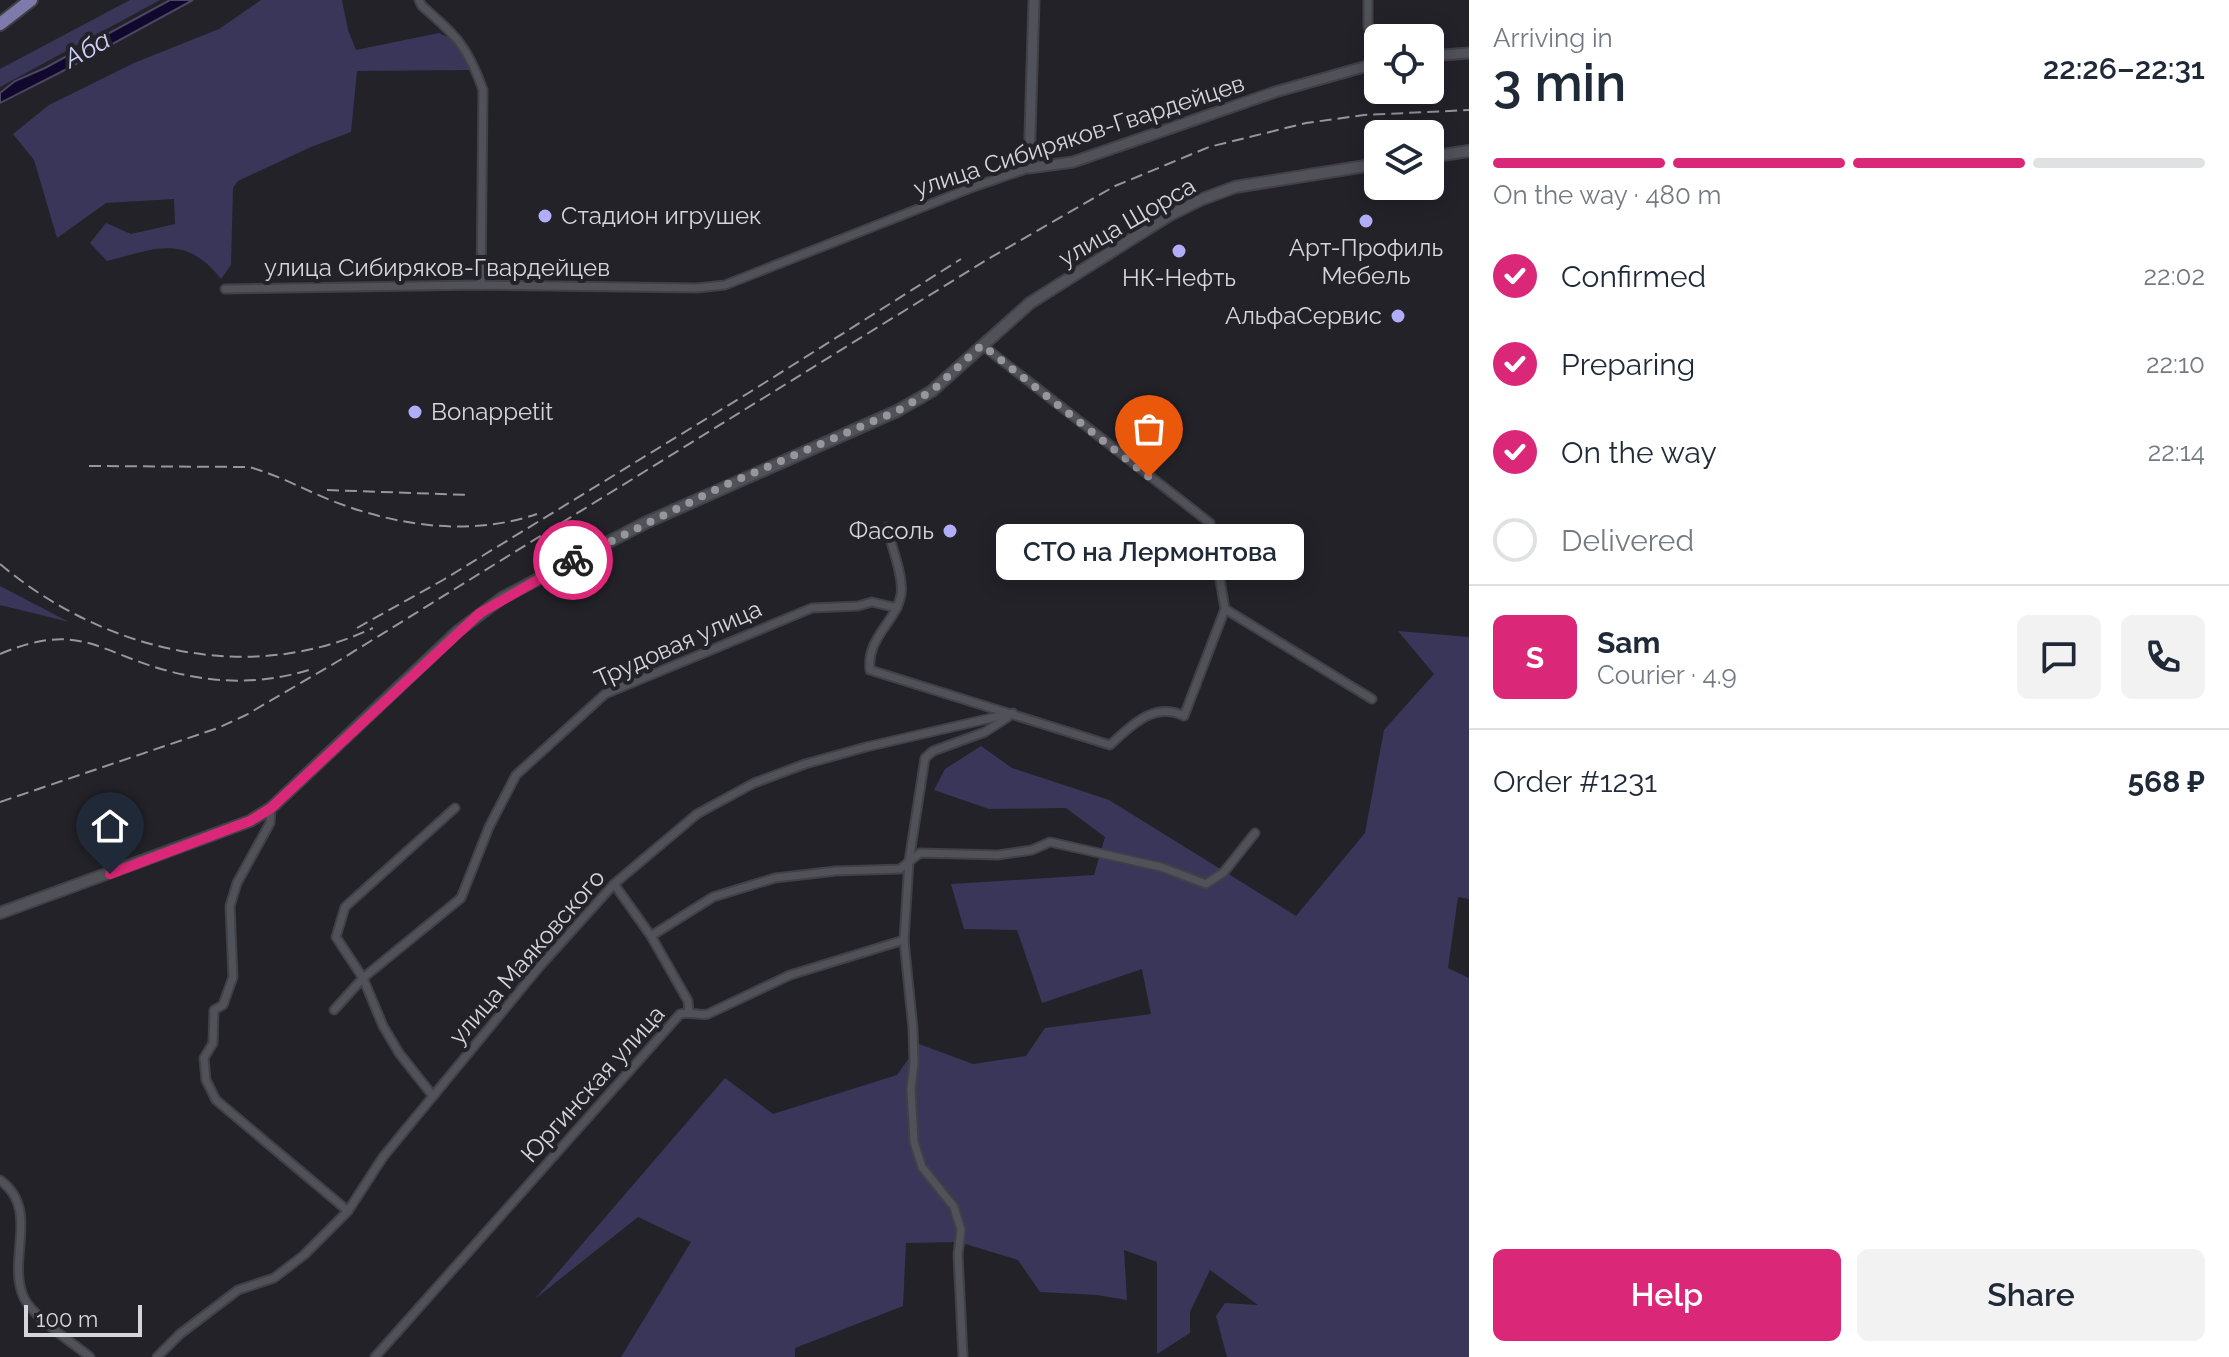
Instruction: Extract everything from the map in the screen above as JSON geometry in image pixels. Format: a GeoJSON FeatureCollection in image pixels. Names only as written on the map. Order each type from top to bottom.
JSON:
{"type":"FeatureCollection","features":[{"type":"Feature","properties":{"kind":"main road"},"geometry":{"type":"LineString","coordinates":[[0,24],[31,0]]}},
{"type":"Feature","properties":{"kind":"main road"},"geometry":{"type":"LineString","coordinates":[[1444,155],[1469,151]]}},
{"type":"Feature","properties":{"kind":"main road","name":"улица Щорса"},"geometry":{"type":"LineString","coordinates":[[0,913],[250,821],[271,808],[458,631],[502,598],[645,523],[897,411],[932,391],[1030,303],[1168,216],[1235,187],[1364,166]]}},
{"type":"Feature","properties":{"kind":"street"},"geometry":{"type":"LineString","coordinates":[[419,0],[456,35],[473,61],[483,90],[481,285]]}},
{"type":"Feature","properties":{"kind":"street"},"geometry":{"type":"LineString","coordinates":[[1029,168],[1034,0]]}},
{"type":"Feature","properties":{"kind":"street"},"geometry":{"type":"LineString","coordinates":[[1368,0],[1368,24]]}},
{"type":"Feature","properties":{"kind":"street"},"geometry":{"type":"LineString","coordinates":[[1444,55],[1469,53]]}},
{"type":"Feature","properties":{"kind":"street","name":"улица Сибиряков-Гвардейцев"},"geometry":{"type":"LineString","coordinates":[[225,289],[481,285],[697,288],[725,285],[976,186],[1029,168],[1073,162],[1275,92],[1364,67]]}},
{"type":"Feature","properties":{"kind":"street"},"geometry":{"type":"LineString","coordinates":[[887,527],[902,587],[897,608],[882,629],[872,651],[870,670],[1110,745],[1137,720],[1150,713],[1174,711],[1184,716],[1225,609],[1210,523],[982,345]]}},
{"type":"Feature","properties":{"kind":"street","name":"Трудовая улица"},"geometry":{"type":"LineString","coordinates":[[334,1010],[363,978],[461,898],[489,827],[516,775],[605,694],[812,608],[858,606],[872,602],[897,608]]}},
{"type":"Feature","properties":{"kind":"street"},"geometry":{"type":"LineString","coordinates":[[1225,609],[1372,699]]}},
{"type":"Feature","properties":{"kind":"street"},"geometry":{"type":"LineString","coordinates":[[963,1357],[958,1254],[961,1230],[954,1207],[922,1167],[914,1142],[911,1089],[914,1063],[904,940],[909,861],[925,758],[933,751],[985,732],[1013,713]]}},
{"type":"Feature","properties":{"kind":"street","name":"улица Маяковского"},"geometry":{"type":"LineString","coordinates":[[157,1357],[180,1334],[238,1290],[274,1278],[304,1255],[348,1211],[383,1157],[540,966],[614,884],[697,814],[754,783],[805,764],[1013,713]]}},
{"type":"Feature","properties":{"kind":"street"},"geometry":{"type":"LineString","coordinates":[[271,808],[270,823],[237,883],[230,906],[233,977],[223,1005],[214,1010],[213,1043],[204,1058],[206,1080],[216,1100],[348,1211]]}},
{"type":"Feature","properties":{"kind":"street"},"geometry":{"type":"LineString","coordinates":[[433,1096],[399,1053],[383,1026],[363,978],[336,937],[345,907],[455,808]]}},
{"type":"Feature","properties":{"kind":"street"},"geometry":{"type":"LineString","coordinates":[[651,936],[713,897],[775,878],[836,871],[900,869],[920,853],[998,855],[1032,850],[1050,842],[1161,867],[1206,884],[1224,872],[1255,833]]}},
{"type":"Feature","properties":{"kind":"street"},"geometry":{"type":"LineString","coordinates":[[614,884],[651,936],[688,1001],[689,1012]]}},
{"type":"Feature","properties":{"kind":"street","name":"Юргинская улица"},"geometry":{"type":"LineString","coordinates":[[375,1357],[680,1014],[708,1014],[790,975],[904,940]]}},
{"type":"Feature","properties":{"kind":"street"},"geometry":{"type":"LineString","coordinates":[[0,1180],[13,1192],[21,1209],[19,1259],[25,1299],[90,1357]]}},
{"type":"Feature","properties":{"kind":"shaded area"},"geometry":{"type":"Polygon","coordinates":[[[130,0],[160,0],[0,87],[0,69],[130,0]]]}},
{"type":"Feature","properties":{"kind":"shaded area"},"geometry":{"type":"Polygon","coordinates":[[[261,0],[342,0],[356,50],[439,33],[456,41],[470,70],[357,71],[351,132],[238,181],[233,188],[231,265],[221,279],[195,255],[182,250],[155,249],[107,261],[90,243],[106,223],[131,234],[175,224],[174,199],[106,203],[57,238],[34,160],[13,134],[49,105],[134,63],[219,29],[261,0]]]}},
{"type":"Feature","properties":{"kind":"shaded area"},"geometry":{"type":"Polygon","coordinates":[[[0,586],[69,622],[0,605],[0,586]]]}},
{"type":"Feature","properties":{"kind":"shaded area"},"geometry":{"type":"Polygon","coordinates":[[[1398,631],[1469,637],[1469,899],[1458,897],[1448,968],[1469,978],[1469,1357],[1227,1357],[1216,1316],[1225,1303],[1258,1305],[1210,1270],[1190,1312],[1190,1333],[1157,1354],[1157,1262],[1124,1250],[1127,1300],[1040,1292],[1018,1260],[959,1242],[906,1243],[903,1306],[795,1348],[795,1357],[621,1357],[691,1242],[638,1217],[535,1299],[725,1078],[773,1114],[897,1075],[919,1044],[973,1064],[1026,1056],[1045,1028],[1151,1014],[1142,969],[1042,1003],[1017,930],[964,929],[951,884],[1094,875],[1105,837],[1066,808],[989,809],[934,790],[945,769],[981,746],[1012,768],[1109,800],[1296,916],[1365,833],[1384,730],[1434,674],[1398,631]]]}},
{"type":"Feature","properties":{"kind":"water","name":"Аба"},"geometry":{"type":"Polygon","coordinates":[[[170,0],[193,0],[0,103],[0,93],[15,81],[170,0]]]}},
{"type":"Feature","properties":{"kind":"railway"},"geometry":{"type":"LineString","coordinates":[[0,802],[218,728],[246,715],[988,259],[1115,186],[1209,147],[1306,123],[1364,115],[1469,110]]}},
{"type":"Feature","properties":{"kind":"railway"},"geometry":{"type":"LineString","coordinates":[[357,628],[443,580],[961,259]]}},
{"type":"Feature","properties":{"kind":"railway"},"geometry":{"type":"LineString","coordinates":[[89,466],[249,467],[355,509],[433,525],[485,525],[537,514]]}},
{"type":"Feature","properties":{"kind":"railway"},"geometry":{"type":"LineString","coordinates":[[327,490],[470,495]]}},
{"type":"Feature","properties":{"kind":"railway"},"geometry":{"type":"LineString","coordinates":[[0,564],[40,594],[84,619],[130,638],[178,650],[227,656],[276,655],[325,646],[373,628]]}},
{"type":"Feature","properties":{"kind":"railway"},"geometry":{"type":"LineString","coordinates":[[0,654],[28,644],[71,640],[89,643],[172,672],[208,679],[260,680],[312,669]]}},
{"type":"Feature","properties":{"kind":"way so far"},"geometry":{"type":"LineString","coordinates":[[573,560],[723,486],[897,411],[932,391],[982,345],[1149,477]]}},
{"type":"Feature","properties":{"kind":"place","name":"Стадион игрушек"},"geometry":{"type":"Point","coordinates":[545,216]}},
{"type":"Feature","properties":{"kind":"place","name":"Арт-Профиль Мебель"},"geometry":{"type":"Point","coordinates":[1366,221]}},
{"type":"Feature","properties":{"kind":"place","name":"НК-Нефть"},"geometry":{"type":"Point","coordinates":[1179,251]}},
{"type":"Feature","properties":{"kind":"place","name":"АльфаСервис"},"geometry":{"type":"Point","coordinates":[1398,316]}},
{"type":"Feature","properties":{"kind":"place","name":"Bonappetit"},"geometry":{"type":"Point","coordinates":[415,412]}},
{"type":"Feature","properties":{"kind":"place","name":"СТО на Лермонтова"},"geometry":{"type":"Point","coordinates":[1149,477]}},
{"type":"Feature","properties":{"kind":"place","name":"Фасоль"},"geometry":{"type":"Point","coordinates":[950,531]}},
{"type":"Feature","properties":{"kind":"route"},"geometry":{"type":"LineString","coordinates":[[110,874],[250,821],[271,808],[458,631],[502,598],[573,560]]}}]}
